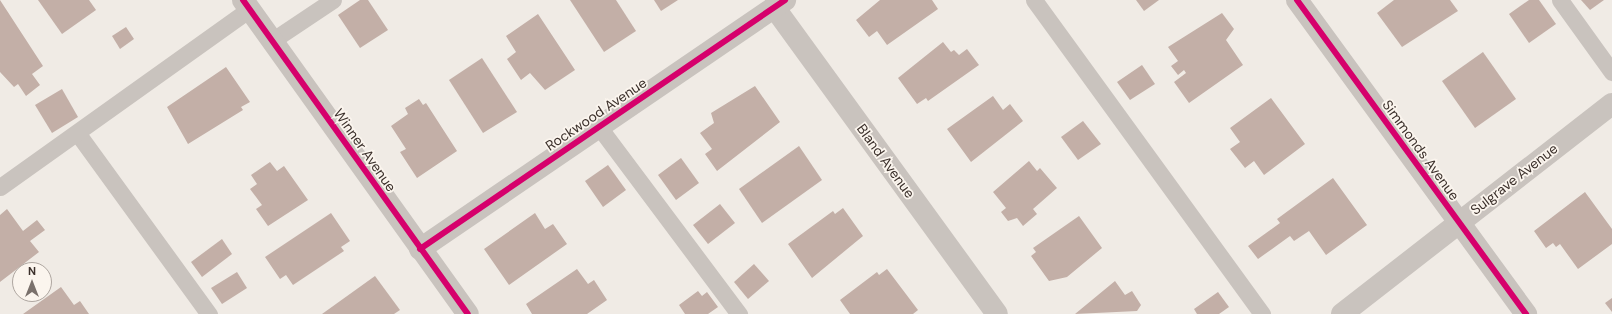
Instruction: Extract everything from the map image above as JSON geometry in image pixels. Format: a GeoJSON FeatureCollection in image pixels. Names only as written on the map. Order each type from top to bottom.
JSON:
{"type":"FeatureCollection","features":[{"type":"Feature","properties":{"kind":"street","name":"Simmonds Avenue"},"geometry":{"type":"LineString","coordinates":[[1297,0],[1526,314]]}},
{"type":"Feature","properties":{"kind":"street","name":"Rockwood Avenue"},"geometry":{"type":"LineString","coordinates":[[420,249],[780,4]]}},
{"type":"Feature","properties":{"kind":"street","name":"Bland Avenue"},"geometry":{"type":"LineString","coordinates":[[780,4],[997,314]]}},
{"type":"Feature","properties":{"kind":"street","name":"Winner Avenue"},"geometry":{"type":"LineString","coordinates":[[247,5],[420,249],[468,314]]}},
{"type":"Feature","properties":{"kind":"street","name":"Sulgrave Avenue"},"geometry":{"type":"LineString","coordinates":[[1342,314],[1459,221],[1612,104]]}},
{"type":"Feature","properties":{"kind":"lane"},"geometry":{"type":"LineString","coordinates":[[273,40],[333,0]]}},
{"type":"Feature","properties":{"kind":"lane"},"geometry":{"type":"LineString","coordinates":[[1034,0],[1262,314]]}},
{"type":"Feature","properties":{"kind":"lane"},"geometry":{"type":"LineString","coordinates":[[1560,0],[1612,72]]}},
{"type":"Feature","properties":{"kind":"lane"},"geometry":{"type":"LineString","coordinates":[[0,187],[78,134],[247,5]]}},
{"type":"Feature","properties":{"kind":"lane"},"geometry":{"type":"LineString","coordinates":[[599,127],[739,314]]}},
{"type":"Feature","properties":{"kind":"lane"},"geometry":{"type":"LineString","coordinates":[[78,134],[209,314]]}},
{"type":"Feature","properties":{"kind":"building"},"geometry":{"type":"Polygon","coordinates":[[[0,0],[43,66],[32,74],[40,85],[26,96],[18,84],[14,87],[0,72],[0,0]]]}},
{"type":"Feature","properties":{"kind":"building"},"geometry":{"type":"Polygon","coordinates":[[[38,0],[89,0],[96,10],[62,34],[38,0]]]}},
{"type":"Feature","properties":{"kind":"building"},"geometry":{"type":"Polygon","coordinates":[[[360,0],[368,0],[388,30],[360,48],[338,15],[360,0]]]}},
{"type":"Feature","properties":{"kind":"building"},"geometry":{"type":"Polygon","coordinates":[[[570,0],[616,0],[636,31],[604,52],[570,0]]]}},
{"type":"Feature","properties":{"kind":"building"},"geometry":{"type":"Polygon","coordinates":[[[654,0],[678,0],[661,11],[654,0]]]}},
{"type":"Feature","properties":{"kind":"building"},"geometry":{"type":"Polygon","coordinates":[[[880,0],[932,0],[938,9],[887,45],[877,31],[869,37],[856,20],[880,0]]]}},
{"type":"Feature","properties":{"kind":"building"},"geometry":{"type":"Polygon","coordinates":[[[1136,0],[1159,0],[1144,11],[1136,0]]]}},
{"type":"Feature","properties":{"kind":"building"},"geometry":{"type":"Polygon","coordinates":[[[1394,0],[1450,0],[1458,11],[1402,47],[1377,13],[1394,0]]]}},
{"type":"Feature","properties":{"kind":"building"},"geometry":{"type":"Polygon","coordinates":[[[1529,0],[1539,0],[1556,24],[1529,43],[1509,14],[1529,0]]]}},
{"type":"Feature","properties":{"kind":"building"},"geometry":{"type":"Polygon","coordinates":[[[1581,0],[1604,0],[1590,10],[1581,0]]]}},
{"type":"Feature","properties":{"kind":"building"},"geometry":{"type":"Polygon","coordinates":[[[1222,13],[1234,29],[1226,40],[1243,65],[1189,103],[1174,82],[1186,73],[1184,70],[1178,75],[1171,66],[1178,61],[1168,47],[1222,13]]]}},
{"type":"Feature","properties":{"kind":"building"},"geometry":{"type":"Polygon","coordinates":[[[538,14],[575,70],[545,90],[530,73],[521,80],[507,59],[516,52],[506,36],[538,14]]]}},
{"type":"Feature","properties":{"kind":"building"},"geometry":{"type":"Polygon","coordinates":[[[126,27],[134,39],[120,49],[112,36],[126,27]]]}},
{"type":"Feature","properties":{"kind":"building"},"geometry":{"type":"Polygon","coordinates":[[[943,42],[951,52],[954,50],[959,55],[967,49],[979,65],[928,101],[926,98],[917,104],[898,78],[943,42]]]}},
{"type":"Feature","properties":{"kind":"building"},"geometry":{"type":"Polygon","coordinates":[[[1483,52],[1516,99],[1475,128],[1442,81],[1483,52]]]}},
{"type":"Feature","properties":{"kind":"building"},"geometry":{"type":"Polygon","coordinates":[[[482,58],[517,112],[483,133],[449,80],[482,58]]]}},
{"type":"Feature","properties":{"kind":"building"},"geometry":{"type":"Polygon","coordinates":[[[1142,65],[1155,84],[1130,100],[1117,82],[1142,65]]]}},
{"type":"Feature","properties":{"kind":"building"},"geometry":{"type":"Polygon","coordinates":[[[226,67],[250,102],[241,107],[243,110],[188,144],[167,107],[226,67]]]}},
{"type":"Feature","properties":{"kind":"building"},"geometry":{"type":"Polygon","coordinates":[[[755,86],[780,122],[717,171],[705,154],[712,149],[700,133],[714,123],[711,113],[755,86]]]}},
{"type":"Feature","properties":{"kind":"building"},"geometry":{"type":"Polygon","coordinates":[[[62,89],[78,117],[52,133],[35,105],[62,89]]]}},
{"type":"Feature","properties":{"kind":"building"},"geometry":{"type":"Polygon","coordinates":[[[993,96],[1003,110],[1010,104],[1023,121],[971,162],[947,129],[993,96]]]}},
{"type":"Feature","properties":{"kind":"building"},"geometry":{"type":"Polygon","coordinates":[[[1271,98],[1305,144],[1264,175],[1254,161],[1245,168],[1230,149],[1240,142],[1230,128],[1271,98]]]}},
{"type":"Feature","properties":{"kind":"building"},"geometry":{"type":"Polygon","coordinates":[[[419,99],[423,105],[426,103],[457,151],[417,178],[400,152],[406,149],[391,126],[408,114],[405,108],[419,99]]]}},
{"type":"Feature","properties":{"kind":"building"},"geometry":{"type":"Polygon","coordinates":[[[1083,121],[1101,144],[1078,160],[1061,137],[1083,121]]]}},
{"type":"Feature","properties":{"kind":"building"},"geometry":{"type":"Polygon","coordinates":[[[799,146],[822,180],[762,223],[739,189],[799,146]]]}},
{"type":"Feature","properties":{"kind":"building"},"geometry":{"type":"Polygon","coordinates":[[[681,158],[699,183],[676,200],[658,175],[681,158]]]}},
{"type":"Feature","properties":{"kind":"building"},"geometry":{"type":"Polygon","coordinates":[[[1029,161],[1037,171],[1040,168],[1057,188],[1033,209],[1037,214],[1023,226],[1017,218],[1008,221],[1001,212],[1006,208],[993,192],[1029,161]]]}},
{"type":"Feature","properties":{"kind":"building"},"geometry":{"type":"Polygon","coordinates":[[[270,162],[277,171],[284,166],[308,200],[268,226],[256,209],[262,205],[250,189],[257,184],[251,175],[270,162]]]}},
{"type":"Feature","properties":{"kind":"building"},"geometry":{"type":"Polygon","coordinates":[[[608,165],[626,190],[603,207],[585,181],[608,165]]]}},
{"type":"Feature","properties":{"kind":"building"},"geometry":{"type":"Polygon","coordinates":[[[1333,178],[1367,225],[1326,255],[1309,231],[1294,241],[1290,236],[1258,259],[1248,246],[1280,223],[1277,219],[1333,178]]]}},
{"type":"Feature","properties":{"kind":"building"},"geometry":{"type":"Polygon","coordinates":[[[1585,192],[1612,229],[1612,244],[1578,269],[1560,244],[1556,247],[1553,243],[1546,248],[1534,231],[1585,192]]]}},
{"type":"Feature","properties":{"kind":"building"},"geometry":{"type":"Polygon","coordinates":[[[720,204],[735,223],[708,244],[693,225],[720,204]]]}},
{"type":"Feature","properties":{"kind":"building"},"geometry":{"type":"Polygon","coordinates":[[[843,208],[863,236],[812,278],[788,244],[833,211],[835,214],[843,208]]]}},
{"type":"Feature","properties":{"kind":"building"},"geometry":{"type":"Polygon","coordinates":[[[7,209],[23,231],[37,220],[45,230],[30,241],[39,252],[26,262],[12,262],[12,273],[0,282],[0,215],[7,209]]]}},
{"type":"Feature","properties":{"kind":"building"},"geometry":{"type":"Polygon","coordinates":[[[331,213],[350,241],[341,247],[344,251],[293,285],[286,275],[280,279],[265,257],[331,213]]]}},
{"type":"Feature","properties":{"kind":"building"},"geometry":{"type":"Polygon","coordinates":[[[535,213],[545,229],[553,224],[567,244],[509,285],[484,249],[535,213]]]}},
{"type":"Feature","properties":{"kind":"building"},"geometry":{"type":"Polygon","coordinates":[[[1079,216],[1102,248],[1067,277],[1049,281],[1031,256],[1036,252],[1033,248],[1079,216]]]}},
{"type":"Feature","properties":{"kind":"building"},"geometry":{"type":"Polygon","coordinates":[[[222,239],[232,254],[202,277],[191,262],[222,239]]]}},
{"type":"Feature","properties":{"kind":"building"},"geometry":{"type":"Polygon","coordinates":[[[754,264],[769,281],[748,299],[734,282],[754,264]]]}},
{"type":"Feature","properties":{"kind":"building"},"geometry":{"type":"Polygon","coordinates":[[[577,269],[588,284],[594,280],[607,300],[587,314],[532,314],[526,304],[577,269]]]}},
{"type":"Feature","properties":{"kind":"building"},"geometry":{"type":"Polygon","coordinates":[[[887,269],[918,310],[913,314],[850,314],[840,300],[877,272],[879,275],[887,269]]]}},
{"type":"Feature","properties":{"kind":"building"},"geometry":{"type":"Polygon","coordinates":[[[237,272],[247,288],[222,304],[211,288],[237,272]]]}},
{"type":"Feature","properties":{"kind":"building"},"geometry":{"type":"Polygon","coordinates":[[[375,276],[400,310],[394,314],[322,314],[375,276]]]}},
{"type":"Feature","properties":{"kind":"building"},"geometry":{"type":"Polygon","coordinates":[[[1115,281],[1125,295],[1132,291],[1141,305],[1137,311],[1075,314],[1115,281]]]}},
{"type":"Feature","properties":{"kind":"building"},"geometry":{"type":"Polygon","coordinates":[[[61,287],[74,305],[80,301],[89,314],[23,314],[40,302],[52,302],[52,293],[61,287]]]}},
{"type":"Feature","properties":{"kind":"building"},"geometry":{"type":"Polygon","coordinates":[[[698,291],[702,296],[707,292],[718,307],[708,314],[685,314],[679,305],[698,291]]]}},
{"type":"Feature","properties":{"kind":"building"},"geometry":{"type":"Polygon","coordinates":[[[1218,292],[1229,307],[1219,314],[1197,314],[1194,309],[1218,292]]]}},
{"type":"Feature","properties":{"kind":"building"},"geometry":{"type":"Polygon","coordinates":[[[1612,298],[1612,312],[1605,303],[1612,298]]]}},
{"type":"Feature","properties":{"kind":"cycle path"},"geometry":{"type":"LineString","coordinates":[[243,0],[468,314]]}},
{"type":"Feature","properties":{"kind":"cycle path"},"geometry":{"type":"LineString","coordinates":[[420,249],[785,0]]}},
{"type":"Feature","properties":{"kind":"cycle path"},"geometry":{"type":"LineString","coordinates":[[1297,0],[1526,314]]}}]}
